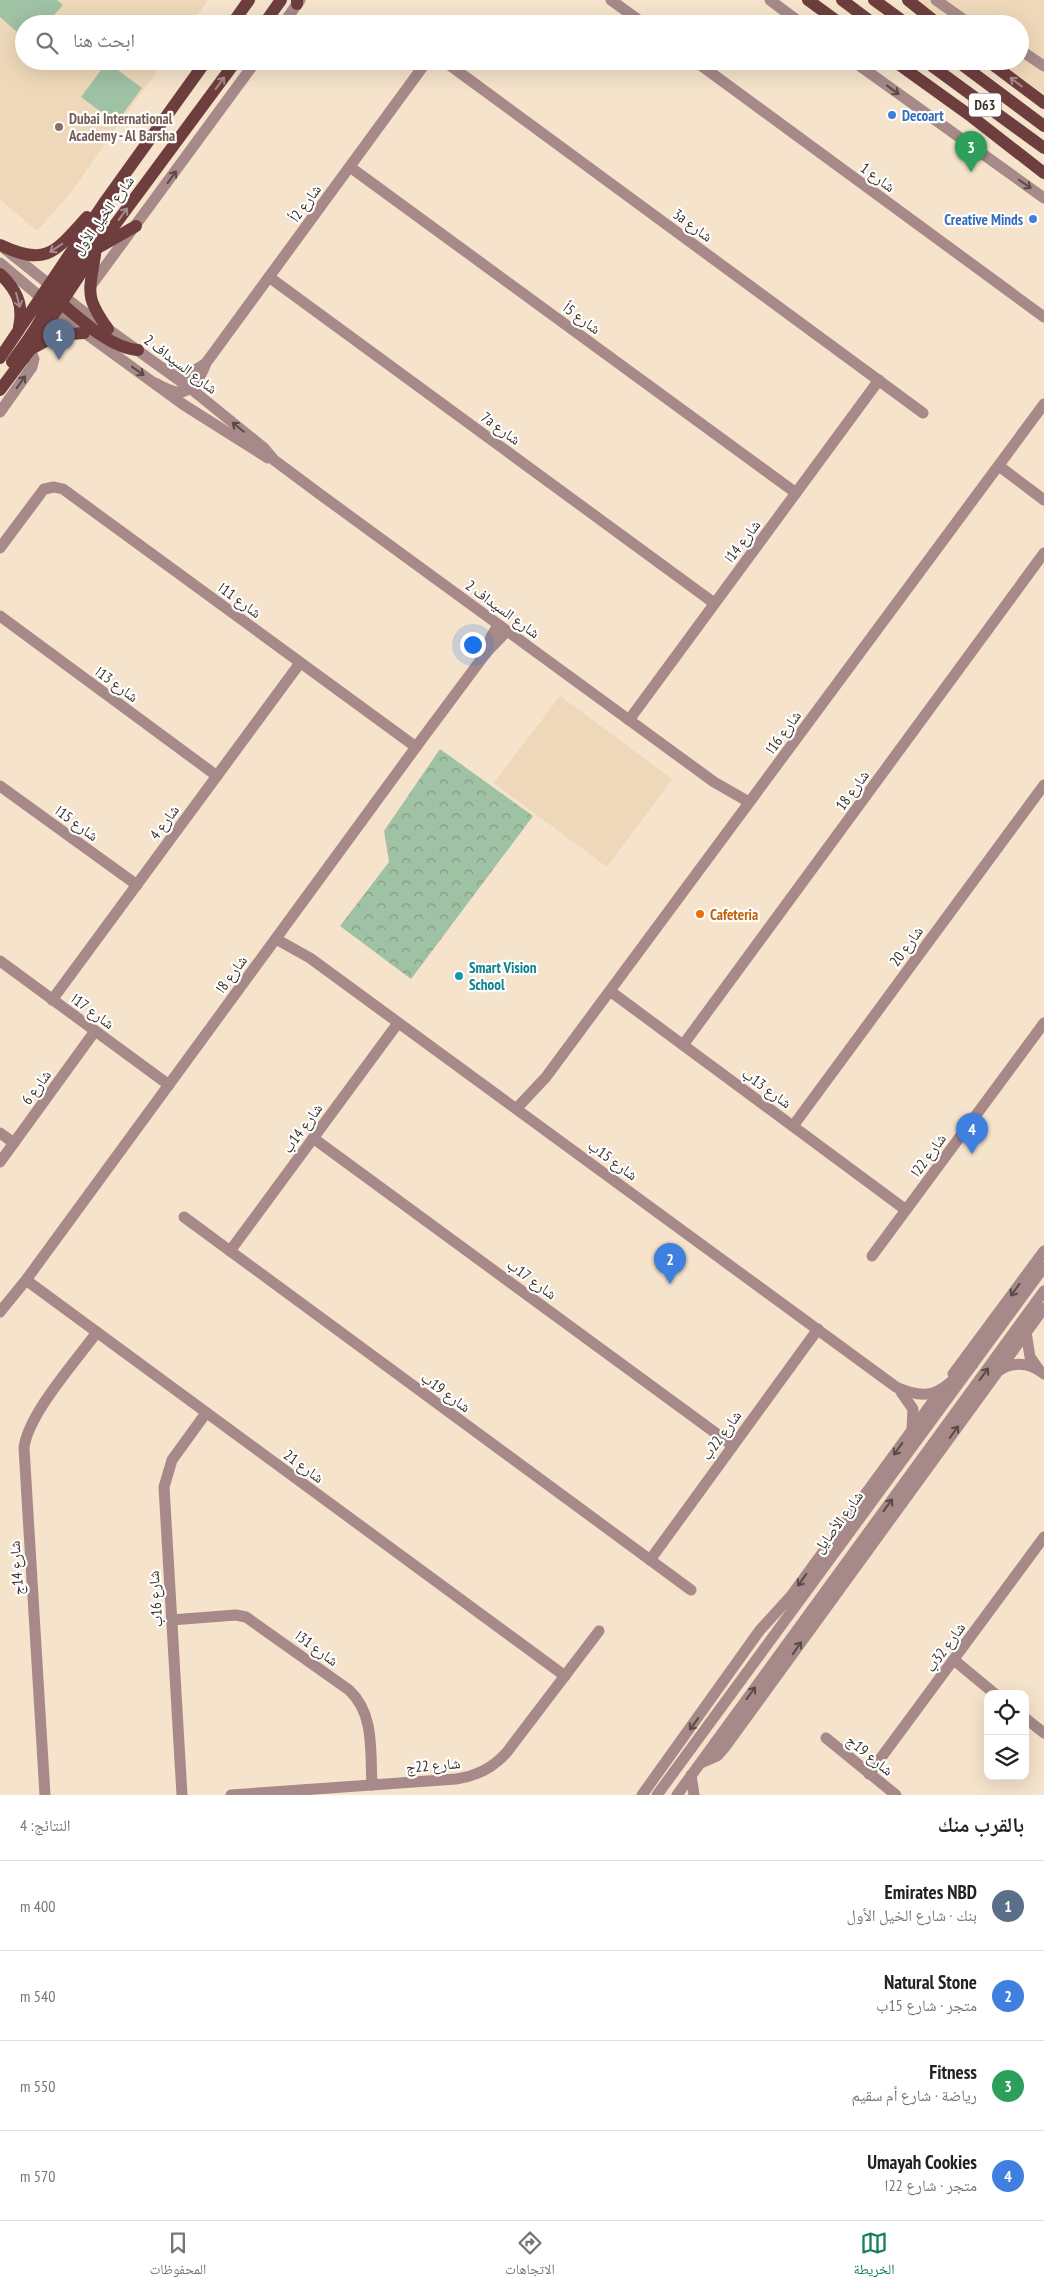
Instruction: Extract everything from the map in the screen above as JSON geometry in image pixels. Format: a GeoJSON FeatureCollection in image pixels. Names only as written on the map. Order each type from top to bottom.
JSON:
{"type":"FeatureCollection","features":[{"type":"Feature","properties":{"kind":"main road"},"geometry":{"type":"LineString","coordinates":[[238,15],[248,0]]}},
{"type":"Feature","properties":{"kind":"main road"},"geometry":{"type":"LineString","coordinates":[[270,15],[281,0]]}},
{"type":"Feature","properties":{"kind":"main road"},"geometry":{"type":"LineString","coordinates":[[808,0],[829,15]]}},
{"type":"Feature","properties":{"kind":"main road"},"geometry":{"type":"LineString","coordinates":[[842,0],[862,15]]}},
{"type":"Feature","properties":{"kind":"main road"},"geometry":{"type":"LineString","coordinates":[[874,0],[895,15]]}},
{"type":"Feature","properties":{"kind":"main road"},"geometry":{"type":"LineString","coordinates":[[883,0],[897,15]]}},
{"type":"Feature","properties":{"kind":"main road"},"geometry":{"type":"LineString","coordinates":[[908,0],[927,15]]}},
{"type":"Feature","properties":{"kind":"main road","name":"شارع الخيل الأول"},"geometry":{"type":"LineString","coordinates":[[0,390],[31,350],[54,297],[104,204],[200,70]]}},
{"type":"Feature","properties":{"kind":"main road","name":"شارع الخيل الأول"},"geometry":{"type":"LineString","coordinates":[[0,358],[4,346],[54,297],[96,250],[229,70]]}},
{"type":"Feature","properties":{"kind":"main road"},"geometry":{"type":"LineString","coordinates":[[907,70],[972,117],[1044,173]]}},
{"type":"Feature","properties":{"kind":"main road","name":"D63"},"geometry":{"type":"LineString","coordinates":[[938,70],[1044,148]]}},
{"type":"Feature","properties":{"kind":"main road","name":"D63"},"geometry":{"type":"LineString","coordinates":[[969,70],[1044,126]]}},
{"type":"Feature","properties":{"kind":"main road"},"geometry":{"type":"LineString","coordinates":[[1000,70],[1044,103]]}},
{"type":"Feature","properties":{"kind":"main road"},"geometry":{"type":"LineString","coordinates":[[0,245],[27,255],[39,256],[51,252],[62,245],[91,213],[104,204]]}},
{"type":"Feature","properties":{"kind":"main road"},"geometry":{"type":"LineString","coordinates":[[108,329],[92,304],[90,287],[96,250],[136,226]]}},
{"type":"Feature","properties":{"kind":"main road"},"geometry":{"type":"LineString","coordinates":[[0,274],[13,288],[18,298],[20,319],[17,332]]}},
{"type":"Feature","properties":{"kind":"main road"},"geometry":{"type":"LineString","coordinates":[[0,380],[54,297],[113,343],[128,350],[138,350]]}},
{"type":"Feature","properties":{"kind":"main road"},"geometry":{"type":"LineString","coordinates":[[31,350],[57,335],[84,333]]}},
{"type":"Feature","properties":{"kind":"street"},"geometry":{"type":"LineString","coordinates":[[611,0],[632,15]]}},
{"type":"Feature","properties":{"kind":"street"},"geometry":{"type":"LineString","coordinates":[[770,0],[790,15]]}},
{"type":"Feature","properties":{"kind":"street"},"geometry":{"type":"LineString","coordinates":[[936,0],[957,15]]}},
{"type":"Feature","properties":{"kind":"street"},"geometry":{"type":"LineString","coordinates":[[289,15],[298,1]]}},
{"type":"Feature","properties":{"kind":"street"},"geometry":{"type":"LineString","coordinates":[[1029,56],[1044,66]]}},
{"type":"Feature","properties":{"kind":"street"},"geometry":{"type":"LineString","coordinates":[[90,287],[249,70]]}},
{"type":"Feature","properties":{"kind":"street","name":"شارع 2أ"},"geometry":{"type":"LineString","coordinates":[[190,388],[201,374],[206,363],[420,70]]}},
{"type":"Feature","properties":{"kind":"street","name":"3a شارع"},"geometry":{"type":"LineString","coordinates":[[456,70],[923,413]]}},
{"type":"Feature","properties":{"kind":"street","name":"شارع 1"},"geometry":{"type":"LineString","coordinates":[[707,70],[1044,317]]}},
{"type":"Feature","properties":{"kind":"street"},"geometry":{"type":"LineString","coordinates":[[866,70],[1044,198]]}},
{"type":"Feature","properties":{"kind":"street","name":"شارع 5أ"},"geometry":{"type":"LineString","coordinates":[[350,167],[796,493]]}},
{"type":"Feature","properties":{"kind":"street"},"geometry":{"type":"LineString","coordinates":[[0,245],[54,297]]}},
{"type":"Feature","properties":{"kind":"street"},"geometry":{"type":"LineString","coordinates":[[0,263],[54,297]]}},
{"type":"Feature","properties":{"kind":"street","name":"7a شارع"},"geometry":{"type":"LineString","coordinates":[[269,277],[714,603]]}},
{"type":"Feature","properties":{"kind":"street","name":"شارع السيداف 2"},"geometry":{"type":"LineString","coordinates":[[54,297],[108,329],[172,374],[264,448],[274,460]]}},
{"type":"Feature","properties":{"kind":"street","name":"شارع السيداف 2"},"geometry":{"type":"LineString","coordinates":[[54,297],[84,333],[184,405],[260,454],[274,460],[746,806]]}},
{"type":"Feature","properties":{"kind":"street"},"geometry":{"type":"LineString","coordinates":[[0,412],[32,367],[34,359],[31,350]]}},
{"type":"Feature","properties":{"kind":"street","name":"شارع 2أ"},"geometry":{"type":"LineString","coordinates":[[172,374],[190,373],[206,363]]}},
{"type":"Feature","properties":{"kind":"street","name":"شارع 14ا"},"geometry":{"type":"LineString","coordinates":[[629,720],[879,380]]}},
{"type":"Feature","properties":{"kind":"street"},"geometry":{"type":"LineString","coordinates":[[155,383],[177,392],[190,388]]}},
{"type":"Feature","properties":{"kind":"street","name":"شارع 16ا"},"geometry":{"type":"LineString","coordinates":[[521,1111],[1044,404]]}},
{"type":"Feature","properties":{"kind":"street"},"geometry":{"type":"LineString","coordinates":[[998,466],[1044,500]]}},
{"type":"Feature","properties":{"kind":"street","name":"شارع 11ا"},"geometry":{"type":"LineString","coordinates":[[0,548],[44,490],[54,487],[68,491],[416,748]]}},
{"type":"Feature","properties":{"kind":"street","name":"شارع 18"},"geometry":{"type":"LineString","coordinates":[[684,1045],[1044,553]]}},
{"type":"Feature","properties":{"kind":"street","name":"شارع 13ا"},"geometry":{"type":"LineString","coordinates":[[0,616],[217,776]]}},
{"type":"Feature","properties":{"kind":"street","name":"شارع 8ا"},"geometry":{"type":"LineString","coordinates":[[0,1312],[26,1280],[486,654],[491,637],[503,628]]}},
{"type":"Feature","properties":{"kind":"street","name":"شارع 4"},"geometry":{"type":"LineString","coordinates":[[52,1000],[300,662]]}},
{"type":"Feature","properties":{"kind":"street","name":"شارع 20"},"geometry":{"type":"LineString","coordinates":[[793,1126],[1044,785]]}},
{"type":"Feature","properties":{"kind":"street","name":"شارع 15ا"},"geometry":{"type":"LineString","coordinates":[[0,786],[137,885]]}},
{"type":"Feature","properties":{"kind":"street","name":"شارع 15ب"},"geometry":{"type":"LineString","coordinates":[[278,936],[521,1111],[896,1386],[913,1394],[924,1396],[934,1393],[946,1384]]}},
{"type":"Feature","properties":{"kind":"street","name":"شارع 17ا"},"geometry":{"type":"LineString","coordinates":[[0,961],[169,1085]]}},
{"type":"Feature","properties":{"kind":"street","name":"شارع 13ب"},"geometry":{"type":"LineString","coordinates":[[610,991],[906,1210]]}},
{"type":"Feature","properties":{"kind":"street","name":"شارع 14ب"},"geometry":{"type":"LineString","coordinates":[[230,1251],[398,1022]]}},
{"type":"Feature","properties":{"kind":"street","name":"شارع 22ا"},"geometry":{"type":"LineString","coordinates":[[872,1256],[1044,1023]]}},
{"type":"Feature","properties":{"kind":"street","name":"شارع 6"},"geometry":{"type":"LineString","coordinates":[[0,1162],[95,1031]]}},
{"type":"Feature","properties":{"kind":"street"},"geometry":{"type":"LineString","coordinates":[[0,1133],[14,1143]]}},
{"type":"Feature","properties":{"kind":"street","name":"شارع 17ب"},"geometry":{"type":"LineString","coordinates":[[313,1138],[732,1445]]}},
{"type":"Feature","properties":{"kind":"street","name":"شارع 19ب"},"geometry":{"type":"LineString","coordinates":[[184,1218],[691,1590]]}},
{"type":"Feature","properties":{"kind":"street"},"geometry":{"type":"LineString","coordinates":[[642,1795],[763,1626],[835,1544],[910,1433],[1044,1251]]}},
{"type":"Feature","properties":{"kind":"street","name":"شارع الأصايل"},"geometry":{"type":"LineString","coordinates":[[657,1795],[721,1708],[835,1544],[973,1364],[1044,1267]]}},
{"type":"Feature","properties":{"kind":"street","name":"شارع 21"},"geometry":{"type":"LineString","coordinates":[[26,1280],[565,1676]]}},
{"type":"Feature","properties":{"kind":"street","name":"شارع الأصايل"},"geometry":{"type":"LineString","coordinates":[[876,1528],[1044,1291]]}},
{"type":"Feature","properties":{"kind":"street"},"geometry":{"type":"LineString","coordinates":[[677,1795],[699,1764],[717,1756],[725,1748],[876,1528],[996,1374],[1044,1308]]}},
{"type":"Feature","properties":{"kind":"street","name":"شارع 22ب"},"geometry":{"type":"LineString","coordinates":[[650,1560],[818,1329]]}},
{"type":"Feature","properties":{"kind":"street","name":"شارع 14ج"},"geometry":{"type":"LineString","coordinates":[[45,1795],[24,1448],[26,1435],[34,1417],[97,1332]]}},
{"type":"Feature","properties":{"kind":"street"},"geometry":{"type":"LineString","coordinates":[[1026,1332],[1030,1357],[1042,1372]]}},
{"type":"Feature","properties":{"kind":"street"},"geometry":{"type":"LineString","coordinates":[[946,1384],[973,1364]]}},
{"type":"Feature","properties":{"kind":"street"},"geometry":{"type":"LineString","coordinates":[[996,1374],[1007,1366],[1020,1364],[1042,1372]]}},
{"type":"Feature","properties":{"kind":"street","name":"شارع 15ب"},"geometry":{"type":"LineString","coordinates":[[896,1386],[913,1409],[914,1424],[910,1433]]}},
{"type":"Feature","properties":{"kind":"street","name":"شارع 16ب"},"geometry":{"type":"LineString","coordinates":[[182,1795],[164,1487],[172,1460],[206,1413]]}},
{"type":"Feature","properties":{"kind":"street","name":"شارع 32ب"},"geometry":{"type":"LineString","coordinates":[[870,1774],[954,1660],[1040,1553],[1044,1537]]}},
{"type":"Feature","properties":{"kind":"street","name":"شارع 31ا"},"geometry":{"type":"LineString","coordinates":[[171,1620],[236,1615],[246,1617],[349,1690],[360,1701],[367,1716],[372,1785]]}},
{"type":"Feature","properties":{"kind":"street","name":"شارع 22ج"},"geometry":{"type":"LineString","coordinates":[[231,1795],[456,1780],[473,1776],[488,1769],[507,1752],[599,1631]]}},
{"type":"Feature","properties":{"kind":"street"},"geometry":{"type":"LineString","coordinates":[[954,1660],[990,1690]]}},
{"type":"Feature","properties":{"kind":"street"},"geometry":{"type":"LineString","coordinates":[[710,1701],[721,1708]]}},
{"type":"Feature","properties":{"kind":"street"},"geometry":{"type":"LineString","coordinates":[[1029,1721],[1044,1734]]}},
{"type":"Feature","properties":{"kind":"street","name":"شارع 19ج"},"geometry":{"type":"LineString","coordinates":[[826,1738],[896,1795]]}},
{"type":"Feature","properties":{"kind":"street"},"geometry":{"type":"LineString","coordinates":[[691,1775],[694,1795]]}},
{"type":"Feature","properties":{"kind":"shaded area","name":"Dubai International Academy - Al Barsha"},"geometry":{"type":"Polygon","coordinates":[[[0,0],[208,0],[197,15],[15,15],[15,70],[158,70],[71,192],[37,231],[0,199],[0,0]]]}},
{"type":"Feature","properties":{"kind":"shaded area"},"geometry":{"type":"Polygon","coordinates":[[[910,0],[1044,0],[1044,94],[1010,70],[1029,70],[1029,15],[931,15],[910,0]]]}},
{"type":"Feature","properties":{"kind":"shaded area"},"geometry":{"type":"Polygon","coordinates":[[[560,696],[672,779],[607,867],[494,783],[560,696]]]}},
{"type":"Feature","properties":{"kind":"green space"},"geometry":{"type":"Polygon","coordinates":[[[0,0],[57,0],[63,5],[54,15],[15,15],[15,30],[0,17],[0,0]]]}},
{"type":"Feature","properties":{"kind":"green space"},"geometry":{"type":"Polygon","coordinates":[[[101,70],[118,70],[142,88],[116,123],[81,97],[101,70]]]}},
{"type":"Feature","properties":{"kind":"green space"},"geometry":{"type":"Polygon","coordinates":[[[440,749],[533,816],[411,979],[340,926],[389,862],[384,831],[440,749]]]}},
{"type":"Feature","properties":{"kind":"place","name":"Decoart"},"geometry":{"type":"Point","coordinates":[892,115]}},
{"type":"Feature","properties":{"kind":"place","name":"Dubai International Academy - Al Barsha"},"geometry":{"type":"Point","coordinates":[59,127]}},
{"type":"Feature","properties":{"kind":"place","name":"Fitness"},"geometry":{"type":"Point","coordinates":[971,172]}},
{"type":"Feature","properties":{"kind":"place","name":"Creative Minds"},"geometry":{"type":"Point","coordinates":[1033,219]}},
{"type":"Feature","properties":{"kind":"place","name":"Emirates NBD"},"geometry":{"type":"Point","coordinates":[59,360]}},
{"type":"Feature","properties":{"kind":"place","name":"Cafeteria"},"geometry":{"type":"Point","coordinates":[700,914]}},
{"type":"Feature","properties":{"kind":"place","name":"Smart Vision School"},"geometry":{"type":"Point","coordinates":[459,976]}},
{"type":"Feature","properties":{"kind":"place","name":"Umayah Cookies"},"geometry":{"type":"Point","coordinates":[972,1154]}},
{"type":"Feature","properties":{"kind":"place","name":"Natural Stone"},"geometry":{"type":"Point","coordinates":[670,1284]}}]}
